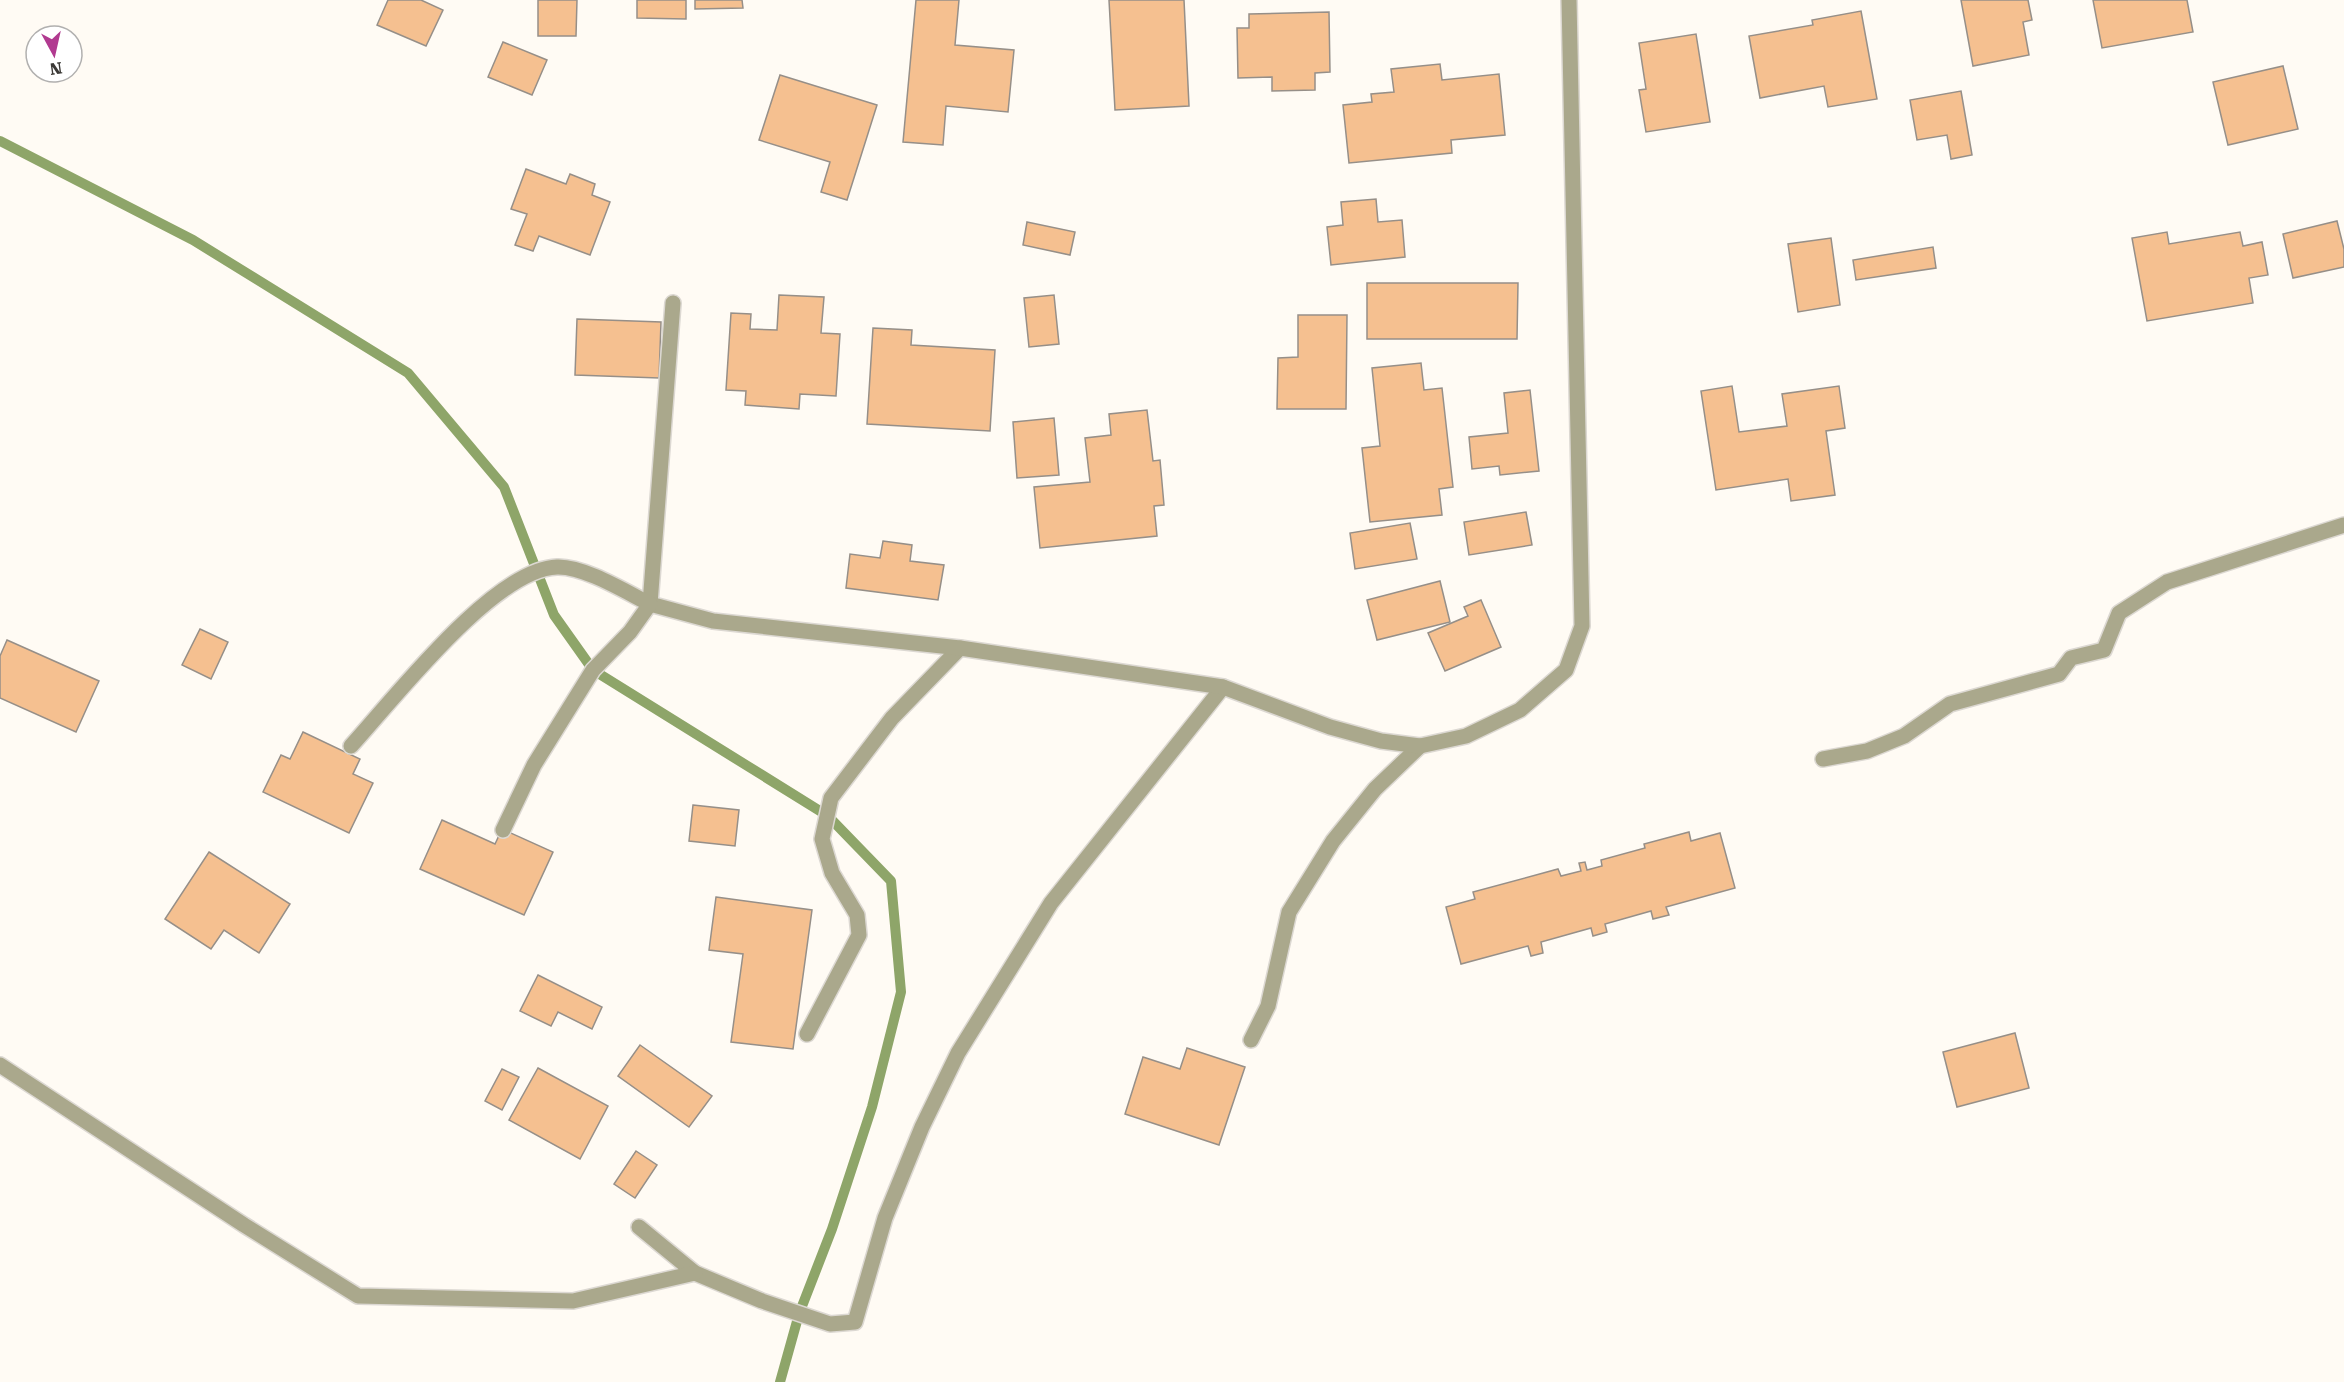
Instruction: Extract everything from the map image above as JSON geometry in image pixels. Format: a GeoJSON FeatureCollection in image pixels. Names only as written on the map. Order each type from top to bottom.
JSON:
{"type":"FeatureCollection","features":[{"type":"Feature","properties":{"kind":"street"},"geometry":{"type":"LineString","coordinates":[[351,746],[483,603],[536,569],[560,567],[590,575],[650,603],[713,621],[960,648],[1223,687],[1330,727],[1381,741],[1420,746],[1467,736],[1520,710],[1566,670],[1582,627],[1569,0]]}},
{"type":"Feature","properties":{"kind":"street"},"geometry":{"type":"LineString","coordinates":[[503,830],[534,765],[593,670],[630,632],[650,603],[673,303]]}},
{"type":"Feature","properties":{"kind":"street"},"geometry":{"type":"LineString","coordinates":[[1823,759],[1867,751],[1904,736],[1950,704],[2059,674],[2071,658],[2104,650],[2119,613],[2167,582],[2344,525]]}},
{"type":"Feature","properties":{"kind":"street"},"geometry":{"type":"LineString","coordinates":[[807,1034],[859,935],[857,915],[832,873],[822,839],[831,798],[892,718],[960,648]]}},
{"type":"Feature","properties":{"kind":"street"},"geometry":{"type":"LineString","coordinates":[[639,1227],[695,1274],[762,1301],[830,1324],[855,1322],[885,1218],[922,1127],[958,1053],[1051,903],[1223,687]]}},
{"type":"Feature","properties":{"kind":"street"},"geometry":{"type":"LineString","coordinates":[[1251,1040],[1269,1006],[1289,912],[1333,841],[1375,789],[1420,746]]}},
{"type":"Feature","properties":{"kind":"street"},"geometry":{"type":"LineString","coordinates":[[0,1065],[244,1225],[358,1296],[573,1301],[695,1274]]}},
{"type":"Feature","properties":{"kind":"building"},"geometry":{"type":"Polygon","coordinates":[[[388,0],[421,0],[443,10],[426,46],[377,25],[388,0]]]}},
{"type":"Feature","properties":{"kind":"building"},"geometry":{"type":"Polygon","coordinates":[[[538,0],[577,0],[576,36],[538,36],[538,0]]]}},
{"type":"Feature","properties":{"kind":"building"},"geometry":{"type":"Polygon","coordinates":[[[637,0],[686,0],[686,19],[637,18],[637,0]]]}},
{"type":"Feature","properties":{"kind":"building"},"geometry":{"type":"Polygon","coordinates":[[[695,0],[742,0],[743,8],[695,9],[695,0]]]}},
{"type":"Feature","properties":{"kind":"building"},"geometry":{"type":"Polygon","coordinates":[[[916,0],[959,0],[955,45],[1014,50],[1008,112],[946,106],[943,145],[903,142],[916,0]]]}},
{"type":"Feature","properties":{"kind":"building"},"geometry":{"type":"Polygon","coordinates":[[[1109,0],[1184,0],[1189,106],[1115,110],[1109,0]]]}},
{"type":"Feature","properties":{"kind":"building"},"geometry":{"type":"Polygon","coordinates":[[[1961,0],[2028,0],[2032,20],[2023,22],[2029,55],[1973,66],[1961,0]]]}},
{"type":"Feature","properties":{"kind":"building"},"geometry":{"type":"Polygon","coordinates":[[[2093,0],[2187,0],[2193,32],[2102,48],[2093,0]]]}},
{"type":"Feature","properties":{"kind":"building"},"geometry":{"type":"Polygon","coordinates":[[[1861,11],[1877,99],[1828,107],[1824,86],[1760,98],[1749,36],[1813,25],[1812,20],[1861,11]]]}},
{"type":"Feature","properties":{"kind":"building"},"geometry":{"type":"Polygon","coordinates":[[[1329,12],[1330,72],[1315,73],[1315,90],[1272,91],[1272,77],[1238,78],[1237,28],[1249,28],[1249,14],[1329,12]]]}},
{"type":"Feature","properties":{"kind":"building"},"geometry":{"type":"Polygon","coordinates":[[[1696,34],[1710,122],[1646,132],[1639,90],[1646,89],[1639,43],[1696,34]]]}},
{"type":"Feature","properties":{"kind":"building"},"geometry":{"type":"Polygon","coordinates":[[[503,42],[547,60],[532,95],[488,77],[503,42]]]}},
{"type":"Feature","properties":{"kind":"building"},"geometry":{"type":"Polygon","coordinates":[[[1440,64],[1442,80],[1499,74],[1505,135],[1451,140],[1452,153],[1349,163],[1343,105],[1372,102],[1371,94],[1394,92],[1391,69],[1440,64]]]}},
{"type":"Feature","properties":{"kind":"building"},"geometry":{"type":"Polygon","coordinates":[[[2283,66],[2298,129],[2228,145],[2213,82],[2283,66]]]}},
{"type":"Feature","properties":{"kind":"building"},"geometry":{"type":"Polygon","coordinates":[[[780,75],[877,105],[847,200],[821,192],[830,162],[759,140],[780,75]]]}},
{"type":"Feature","properties":{"kind":"building"},"geometry":{"type":"Polygon","coordinates":[[[1961,91],[1972,155],[1951,159],[1947,135],[1917,140],[1910,100],[1961,91]]]}},
{"type":"Feature","properties":{"kind":"building"},"geometry":{"type":"Polygon","coordinates":[[[526,169],[566,184],[570,174],[595,184],[592,195],[610,202],[590,255],[539,236],[533,251],[515,245],[527,214],[511,209],[526,169]]]}},
{"type":"Feature","properties":{"kind":"building"},"geometry":{"type":"Polygon","coordinates":[[[1376,199],[1378,222],[1402,220],[1405,257],[1331,265],[1327,227],[1343,225],[1341,202],[1376,199]]]}},
{"type":"Feature","properties":{"kind":"building"},"geometry":{"type":"Polygon","coordinates":[[[2337,221],[2344,249],[2344,267],[2293,278],[2283,234],[2337,221]]]}},
{"type":"Feature","properties":{"kind":"building"},"geometry":{"type":"Polygon","coordinates":[[[1027,222],[1075,232],[1070,255],[1023,245],[1027,222]]]}},
{"type":"Feature","properties":{"kind":"building"},"geometry":{"type":"Polygon","coordinates":[[[2167,232],[2169,244],[2240,232],[2243,246],[2262,242],[2268,275],[2249,278],[2253,303],[2147,321],[2132,238],[2167,232]]]}},
{"type":"Feature","properties":{"kind":"building"},"geometry":{"type":"Polygon","coordinates":[[[1831,238],[1840,305],[1798,312],[1788,244],[1831,238]]]}},
{"type":"Feature","properties":{"kind":"building"},"geometry":{"type":"Polygon","coordinates":[[[1933,247],[1936,268],[1856,280],[1853,260],[1933,247]]]}},
{"type":"Feature","properties":{"kind":"building"},"geometry":{"type":"Polygon","coordinates":[[[1367,283],[1518,283],[1517,339],[1367,339],[1367,283]]]}},
{"type":"Feature","properties":{"kind":"building"},"geometry":{"type":"Polygon","coordinates":[[[779,295],[824,297],[821,333],[840,334],[836,396],[800,394],[799,409],[745,405],[746,391],[726,390],[731,313],[751,314],[750,329],[777,330],[779,295]]]}},
{"type":"Feature","properties":{"kind":"building"},"geometry":{"type":"Polygon","coordinates":[[[1054,295],[1059,344],[1029,347],[1024,298],[1054,295]]]}},
{"type":"Feature","properties":{"kind":"building"},"geometry":{"type":"Polygon","coordinates":[[[1298,315],[1347,315],[1346,409],[1277,409],[1278,358],[1298,357],[1298,315]]]}},
{"type":"Feature","properties":{"kind":"building"},"geometry":{"type":"Polygon","coordinates":[[[577,319],[661,322],[659,378],[575,375],[577,319]]]}},
{"type":"Feature","properties":{"kind":"building"},"geometry":{"type":"Polygon","coordinates":[[[873,328],[912,330],[911,345],[995,350],[990,431],[867,424],[873,328]]]}},
{"type":"Feature","properties":{"kind":"building"},"geometry":{"type":"Polygon","coordinates":[[[1421,363],[1424,390],[1442,388],[1453,487],[1439,489],[1442,515],[1370,522],[1362,448],[1380,446],[1372,368],[1421,363]]]}},
{"type":"Feature","properties":{"kind":"building"},"geometry":{"type":"Polygon","coordinates":[[[1732,386],[1739,432],[1787,426],[1782,394],[1839,386],[1845,428],[1826,431],[1835,495],[1791,501],[1788,479],[1716,490],[1701,391],[1732,386]]]}},
{"type":"Feature","properties":{"kind":"building"},"geometry":{"type":"Polygon","coordinates":[[[1530,390],[1539,471],[1500,475],[1499,466],[1472,469],[1469,437],[1508,433],[1504,393],[1530,390]]]}},
{"type":"Feature","properties":{"kind":"building"},"geometry":{"type":"Polygon","coordinates":[[[1147,410],[1153,461],[1160,460],[1164,505],[1154,506],[1157,536],[1040,548],[1034,487],[1090,482],[1085,438],[1111,435],[1109,414],[1147,410]]]}},
{"type":"Feature","properties":{"kind":"building"},"geometry":{"type":"Polygon","coordinates":[[[1054,418],[1059,475],[1017,478],[1013,422],[1054,418]]]}},
{"type":"Feature","properties":{"kind":"building"},"geometry":{"type":"Polygon","coordinates":[[[1526,512],[1532,545],[1469,555],[1464,522],[1526,512]]]}},
{"type":"Feature","properties":{"kind":"building"},"geometry":{"type":"Polygon","coordinates":[[[1410,523],[1417,559],[1355,569],[1350,533],[1410,523]]]}},
{"type":"Feature","properties":{"kind":"building"},"geometry":{"type":"Polygon","coordinates":[[[883,541],[912,545],[910,561],[944,565],[938,600],[846,588],[850,554],[880,558],[883,541]]]}},
{"type":"Feature","properties":{"kind":"building"},"geometry":{"type":"Polygon","coordinates":[[[1440,581],[1450,622],[1377,640],[1367,600],[1440,581]]]}},
{"type":"Feature","properties":{"kind":"building"},"geometry":{"type":"Polygon","coordinates":[[[1481,600],[1501,647],[1445,671],[1428,633],[1468,616],[1464,607],[1481,600]]]}},
{"type":"Feature","properties":{"kind":"building"},"geometry":{"type":"Polygon","coordinates":[[[200,629],[228,642],[211,679],[182,665],[200,629]]]}},
{"type":"Feature","properties":{"kind":"building"},"geometry":{"type":"Polygon","coordinates":[[[7,640],[99,681],[76,732],[0,698],[0,656],[7,640]]]}},
{"type":"Feature","properties":{"kind":"building"},"geometry":{"type":"Polygon","coordinates":[[[303,732],[360,759],[353,774],[373,783],[349,833],[263,792],[281,755],[290,759],[303,732]]]}},
{"type":"Feature","properties":{"kind":"building"},"geometry":{"type":"Polygon","coordinates":[[[693,805],[739,810],[735,846],[689,841],[693,805]]]}},
{"type":"Feature","properties":{"kind":"building"},"geometry":{"type":"Polygon","coordinates":[[[442,820],[495,844],[502,829],[553,852],[524,915],[420,869],[442,820]]]}},
{"type":"Feature","properties":{"kind":"building"},"geometry":{"type":"Polygon","coordinates":[[[1689,832],[1691,841],[1720,833],[1735,888],[1666,907],[1669,915],[1653,919],[1651,911],[1605,924],[1607,932],[1593,936],[1591,928],[1541,942],[1543,953],[1531,956],[1528,946],[1461,964],[1446,907],[1475,899],[1473,892],[1558,869],[1561,876],[1581,871],[1579,863],[1585,862],[1587,870],[1602,866],[1601,860],[1645,848],[1644,844],[1689,832]]]}},
{"type":"Feature","properties":{"kind":"building"},"geometry":{"type":"Polygon","coordinates":[[[209,852],[290,904],[259,953],[224,930],[211,949],[165,919],[209,852]]]}},
{"type":"Feature","properties":{"kind":"building"},"geometry":{"type":"Polygon","coordinates":[[[716,897],[812,910],[793,1049],[731,1042],[743,954],[709,950],[716,897]]]}},
{"type":"Feature","properties":{"kind":"building"},"geometry":{"type":"Polygon","coordinates":[[[538,975],[602,1007],[592,1029],[558,1012],[551,1026],[520,1011],[538,975]]]}},
{"type":"Feature","properties":{"kind":"building"},"geometry":{"type":"Polygon","coordinates":[[[2015,1033],[2029,1088],[1957,1107],[1943,1052],[2015,1033]]]}},
{"type":"Feature","properties":{"kind":"building"},"geometry":{"type":"Polygon","coordinates":[[[640,1045],[712,1096],[689,1127],[618,1076],[640,1045]]]}},
{"type":"Feature","properties":{"kind":"building"},"geometry":{"type":"Polygon","coordinates":[[[1187,1048],[1245,1067],[1219,1145],[1125,1114],[1143,1057],[1180,1069],[1187,1048]]]}},
{"type":"Feature","properties":{"kind":"building"},"geometry":{"type":"Polygon","coordinates":[[[538,1068],[608,1106],[580,1159],[509,1120],[538,1068]]]}},
{"type":"Feature","properties":{"kind":"building"},"geometry":{"type":"Polygon","coordinates":[[[502,1069],[519,1077],[502,1110],[485,1101],[502,1069]]]}},
{"type":"Feature","properties":{"kind":"building"},"geometry":{"type":"Polygon","coordinates":[[[636,1151],[657,1165],[635,1198],[614,1184],[636,1151]]]}},
{"type":"Feature","properties":{"kind":"waterway"},"geometry":{"type":"LineString","coordinates":[[0,141],[193,240],[408,373],[504,487],[554,615],[593,670],[828,816],[891,881],[901,992],[872,1107],[832,1229],[799,1314],[780,1382]]}}]}
